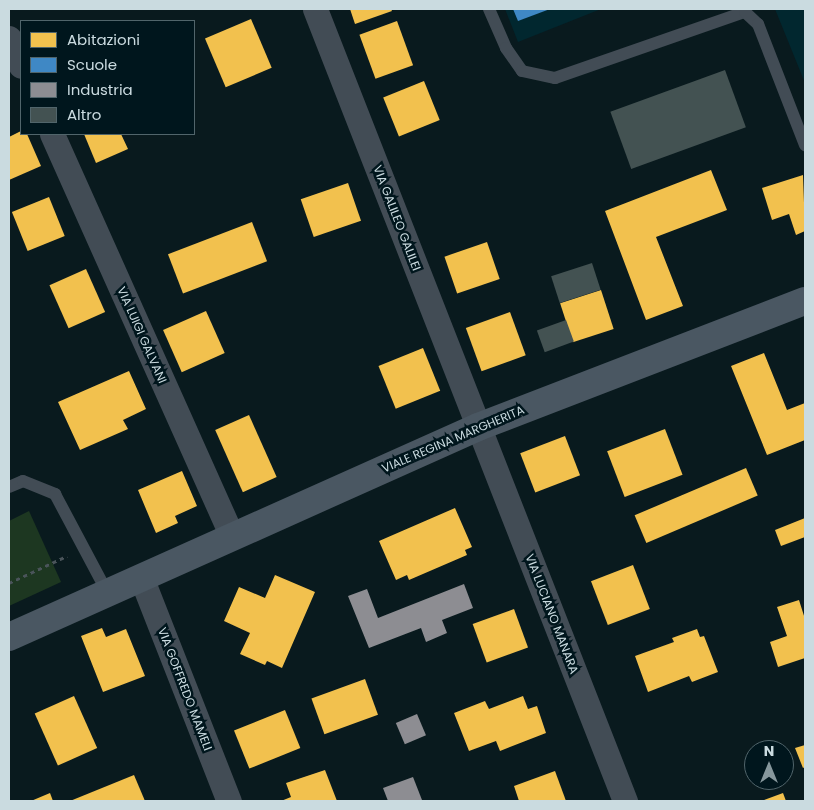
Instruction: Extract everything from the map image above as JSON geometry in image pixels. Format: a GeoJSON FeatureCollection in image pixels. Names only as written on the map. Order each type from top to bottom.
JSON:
{"type":"FeatureCollection","features":[{"type":"Feature","properties":{"kind":"street","name":"VIA GALILEO GALILEI"},"geometry":{"type":"LineString","coordinates":[[315,9],[478,427]]}},
{"type":"Feature","properties":{"kind":"street"},"geometry":{"type":"LineString","coordinates":[[9,38],[20,64]]}},
{"type":"Feature","properties":{"kind":"street","name":"VIA LUIGI GALVANI"},"geometry":{"type":"LineString","coordinates":[[52,135],[232,536]]}},
{"type":"Feature","properties":{"kind":"street","name":"VIALE REGINA MARGHERITA"},"geometry":{"type":"LineString","coordinates":[[9,637],[478,427],[805,301]]}},
{"type":"Feature","properties":{"kind":"street","name":"VIA LUCIANO MANARA"},"geometry":{"type":"LineString","coordinates":[[478,427],[625,801]]}},
{"type":"Feature","properties":{"kind":"street","name":"VIA GOFFREDO MAMELI"},"geometry":{"type":"LineString","coordinates":[[141,577],[229,801]]}},
{"type":"Feature","properties":{"kind":"lane"},"geometry":{"type":"LineString","coordinates":[[489,9],[506,48],[522,71],[555,78],[745,12],[758,24],[805,145]]}},
{"type":"Feature","properties":{"kind":"lane"},"geometry":{"type":"LineString","coordinates":[[9,487],[23,481],[55,494],[107,592]]}},
{"type":"Feature","properties":{"kind":"path"},"geometry":{"type":"LineString","coordinates":[[9,583],[84,549]]}},
{"type":"Feature","properties":{"kind":"shaded area"},"geometry":{"type":"Polygon","coordinates":[[[505,9],[601,9],[518,42],[505,9]]]}},
{"type":"Feature","properties":{"kind":"shaded area"},"geometry":{"type":"Polygon","coordinates":[[[775,9],[805,9],[805,83],[775,9]]]}},
{"type":"Feature","properties":{"kind":"green space"},"geometry":{"type":"Polygon","coordinates":[[[29,511],[61,582],[9,606],[9,521],[29,511]]]}},
{"type":"Feature","properties":{"kind":"building: Abitazioni"},"geometry":{"type":"Polygon","coordinates":[[[350,9],[391,9],[392,11],[355,24],[350,9]]]}},
{"type":"Feature","properties":{"kind":"building: Abitazioni"},"geometry":{"type":"Polygon","coordinates":[[[251,19],[272,68],[226,87],[205,39],[251,19]]]}},
{"type":"Feature","properties":{"kind":"building: Abitazioni"},"geometry":{"type":"Polygon","coordinates":[[[397,21],[413,65],[375,79],[359,35],[397,21]]]}},
{"type":"Feature","properties":{"kind":"building: Abitazioni"},"geometry":{"type":"Polygon","coordinates":[[[424,81],[440,120],[399,136],[383,97],[424,81]]]}},
{"type":"Feature","properties":{"kind":"building: Abitazioni"},"geometry":{"type":"Polygon","coordinates":[[[20,132],[20,135],[27,135],[41,166],[9,180],[9,137],[20,132]]]}},
{"type":"Feature","properties":{"kind":"building: Abitazioni"},"geometry":{"type":"Polygon","coordinates":[[[84,135],[121,135],[128,149],[96,163],[84,135]]]}},
{"type":"Feature","properties":{"kind":"building: Abitazioni"},"geometry":{"type":"Polygon","coordinates":[[[711,170],[727,210],[656,237],[683,306],[646,320],[605,211],[711,170]]]}},
{"type":"Feature","properties":{"kind":"building: Abitazioni"},"geometry":{"type":"Polygon","coordinates":[[[803,175],[805,231],[796,235],[789,214],[772,220],[762,188],[803,175]]]}},
{"type":"Feature","properties":{"kind":"building: Abitazioni"},"geometry":{"type":"Polygon","coordinates":[[[348,183],[361,221],[314,237],[301,199],[348,183]]]}},
{"type":"Feature","properties":{"kind":"building: Abitazioni"},"geometry":{"type":"Polygon","coordinates":[[[49,197],[65,236],[28,251],[12,212],[49,197]]]}},
{"type":"Feature","properties":{"kind":"building: Abitazioni"},"geometry":{"type":"Polygon","coordinates":[[[252,222],[267,261],[183,293],[168,254],[252,222]]]}},
{"type":"Feature","properties":{"kind":"building: Abitazioni"},"geometry":{"type":"Polygon","coordinates":[[[487,242],[500,279],[457,294],[444,257],[487,242]]]}},
{"type":"Feature","properties":{"kind":"building: Abitazioni"},"geometry":{"type":"Polygon","coordinates":[[[86,269],[105,312],[69,328],[49,285],[86,269]]]}},
{"type":"Feature","properties":{"kind":"building: Abitazioni"},"geometry":{"type":"Polygon","coordinates":[[[601,290],[614,329],[573,342],[560,303],[601,290]]]}},
{"type":"Feature","properties":{"kind":"building: Abitazioni"},"geometry":{"type":"Polygon","coordinates":[[[206,311],[225,353],[182,372],[163,330],[206,311]]]}},
{"type":"Feature","properties":{"kind":"building: Abitazioni"},"geometry":{"type":"Polygon","coordinates":[[[510,312],[526,355],[482,371],[466,328],[510,312]]]}},
{"type":"Feature","properties":{"kind":"building: Abitazioni"},"geometry":{"type":"Polygon","coordinates":[[[423,348],[440,391],[396,409],[378,366],[423,348]]]}},
{"type":"Feature","properties":{"kind":"building: Abitazioni"},"geometry":{"type":"Polygon","coordinates":[[[764,353],[787,410],[805,403],[805,440],[767,455],[731,366],[764,353]]]}},
{"type":"Feature","properties":{"kind":"building: Abitazioni"},"geometry":{"type":"Polygon","coordinates":[[[129,371],[146,409],[123,420],[128,429],[80,450],[58,402],[129,371]]]}},
{"type":"Feature","properties":{"kind":"building: Abitazioni"},"geometry":{"type":"Polygon","coordinates":[[[249,415],[277,477],[243,492],[215,430],[249,415]]]}},
{"type":"Feature","properties":{"kind":"building: Abitazioni"},"geometry":{"type":"Polygon","coordinates":[[[665,429],[683,475],[625,497],[607,451],[665,429]]]}},
{"type":"Feature","properties":{"kind":"building: Abitazioni"},"geometry":{"type":"Polygon","coordinates":[[[565,436],[580,475],[535,492],[520,453],[565,436]]]}},
{"type":"Feature","properties":{"kind":"building: Abitazioni"},"geometry":{"type":"Polygon","coordinates":[[[746,468],[758,496],[646,543],[635,515],[746,468]]]}},
{"type":"Feature","properties":{"kind":"building: Abitazioni"},"geometry":{"type":"Polygon","coordinates":[[[182,471],[197,506],[175,516],[178,523],[156,533],[138,490],[182,471]]]}},
{"type":"Feature","properties":{"kind":"building: Abitazioni"},"geometry":{"type":"Polygon","coordinates":[[[455,508],[472,547],[465,550],[467,555],[409,580],[407,575],[396,580],[379,541],[455,508]]]}},
{"type":"Feature","properties":{"kind":"building: Abitazioni"},"geometry":{"type":"Polygon","coordinates":[[[805,518],[805,537],[781,546],[775,530],[805,518]]]}},
{"type":"Feature","properties":{"kind":"building: Abitazioni"},"geometry":{"type":"Polygon","coordinates":[[[633,565],[650,609],[608,625],[591,581],[633,565]]]}},
{"type":"Feature","properties":{"kind":"building: Abitazioni"},"geometry":{"type":"Polygon","coordinates":[[[275,575],[315,592],[282,668],[267,661],[265,665],[240,654],[250,633],[224,621],[239,587],[265,598],[275,575]]]}},
{"type":"Feature","properties":{"kind":"building: Abitazioni"},"geometry":{"type":"Polygon","coordinates":[[[799,600],[805,619],[805,658],[778,667],[770,642],[787,636],[777,607],[799,600]]]}},
{"type":"Feature","properties":{"kind":"building: Abitazioni"},"geometry":{"type":"Polygon","coordinates":[[[514,609],[528,648],[487,663],[473,624],[514,609]]]}},
{"type":"Feature","properties":{"kind":"building: Abitazioni"},"geometry":{"type":"Polygon","coordinates":[[[102,628],[106,637],[126,629],[145,676],[103,692],[81,636],[102,628]]]}},
{"type":"Feature","properties":{"kind":"building: Abitazioni"},"geometry":{"type":"Polygon","coordinates":[[[697,629],[700,637],[704,636],[718,672],[692,682],[689,676],[648,692],[635,656],[674,642],[672,638],[697,629]]]}},
{"type":"Feature","properties":{"kind":"building: Abitazioni"},"geometry":{"type":"Polygon","coordinates":[[[365,679],[378,715],[324,734],[311,698],[365,679]]]}},
{"type":"Feature","properties":{"kind":"building: Abitazioni"},"geometry":{"type":"Polygon","coordinates":[[[74,696],[97,748],[58,766],[35,713],[74,696]]]}},
{"type":"Feature","properties":{"kind":"building: Abitazioni"},"geometry":{"type":"Polygon","coordinates":[[[523,696],[528,709],[537,706],[546,733],[500,751],[496,741],[469,751],[454,713],[485,701],[489,709],[523,696]]]}},
{"type":"Feature","properties":{"kind":"building: Abitazioni"},"geometry":{"type":"Polygon","coordinates":[[[285,710],[300,748],[249,769],[234,731],[285,710]]]}},
{"type":"Feature","properties":{"kind":"building: Abitazioni"},"geometry":{"type":"Polygon","coordinates":[[[805,745],[805,767],[803,768],[795,748],[805,745]]]}},
{"type":"Feature","properties":{"kind":"building: Abitazioni"},"geometry":{"type":"Polygon","coordinates":[[[325,770],[337,801],[281,801],[291,797],[286,783],[325,770]]]}},
{"type":"Feature","properties":{"kind":"building: Abitazioni"},"geometry":{"type":"Polygon","coordinates":[[[555,771],[566,801],[519,801],[514,786],[555,771]]]}},
{"type":"Feature","properties":{"kind":"building: Abitazioni"},"geometry":{"type":"Polygon","coordinates":[[[134,775],[145,801],[70,801],[134,775]]]}},
{"type":"Feature","properties":{"kind":"building: Abitazioni"},"geometry":{"type":"Polygon","coordinates":[[[50,793],[53,801],[31,801],[50,793]]]}},
{"type":"Feature","properties":{"kind":"building: Abitazioni"},"geometry":{"type":"Polygon","coordinates":[[[783,793],[786,801],[761,801],[783,793]]]}},
{"type":"Feature","properties":{"kind":"building: Scuole"},"geometry":{"type":"Polygon","coordinates":[[[513,9],[550,9],[518,21],[513,9]]]}},
{"type":"Feature","properties":{"kind":"building: Industria"},"geometry":{"type":"Polygon","coordinates":[[[464,584],[473,608],[442,620],[447,633],[426,642],[421,628],[369,648],[348,596],[367,589],[378,618],[464,584]]]}},
{"type":"Feature","properties":{"kind":"building: Industria"},"geometry":{"type":"Polygon","coordinates":[[[417,714],[426,735],[405,744],[396,723],[417,714]]]}},
{"type":"Feature","properties":{"kind":"building: Industria"},"geometry":{"type":"Polygon","coordinates":[[[413,777],[422,800],[388,801],[383,788],[413,777]]]}},
{"type":"Feature","properties":{"kind":"building: Altro"},"geometry":{"type":"Polygon","coordinates":[[[725,70],[746,127],[631,169],[610,112],[725,70]]]}},
{"type":"Feature","properties":{"kind":"building: Altro"},"geometry":{"type":"Polygon","coordinates":[[[592,263],[601,290],[560,303],[551,276],[592,263]]]}},
{"type":"Feature","properties":{"kind":"building: Altro"},"geometry":{"type":"Polygon","coordinates":[[[566,320],[574,342],[545,352],[537,331],[566,320]]]}}]}
